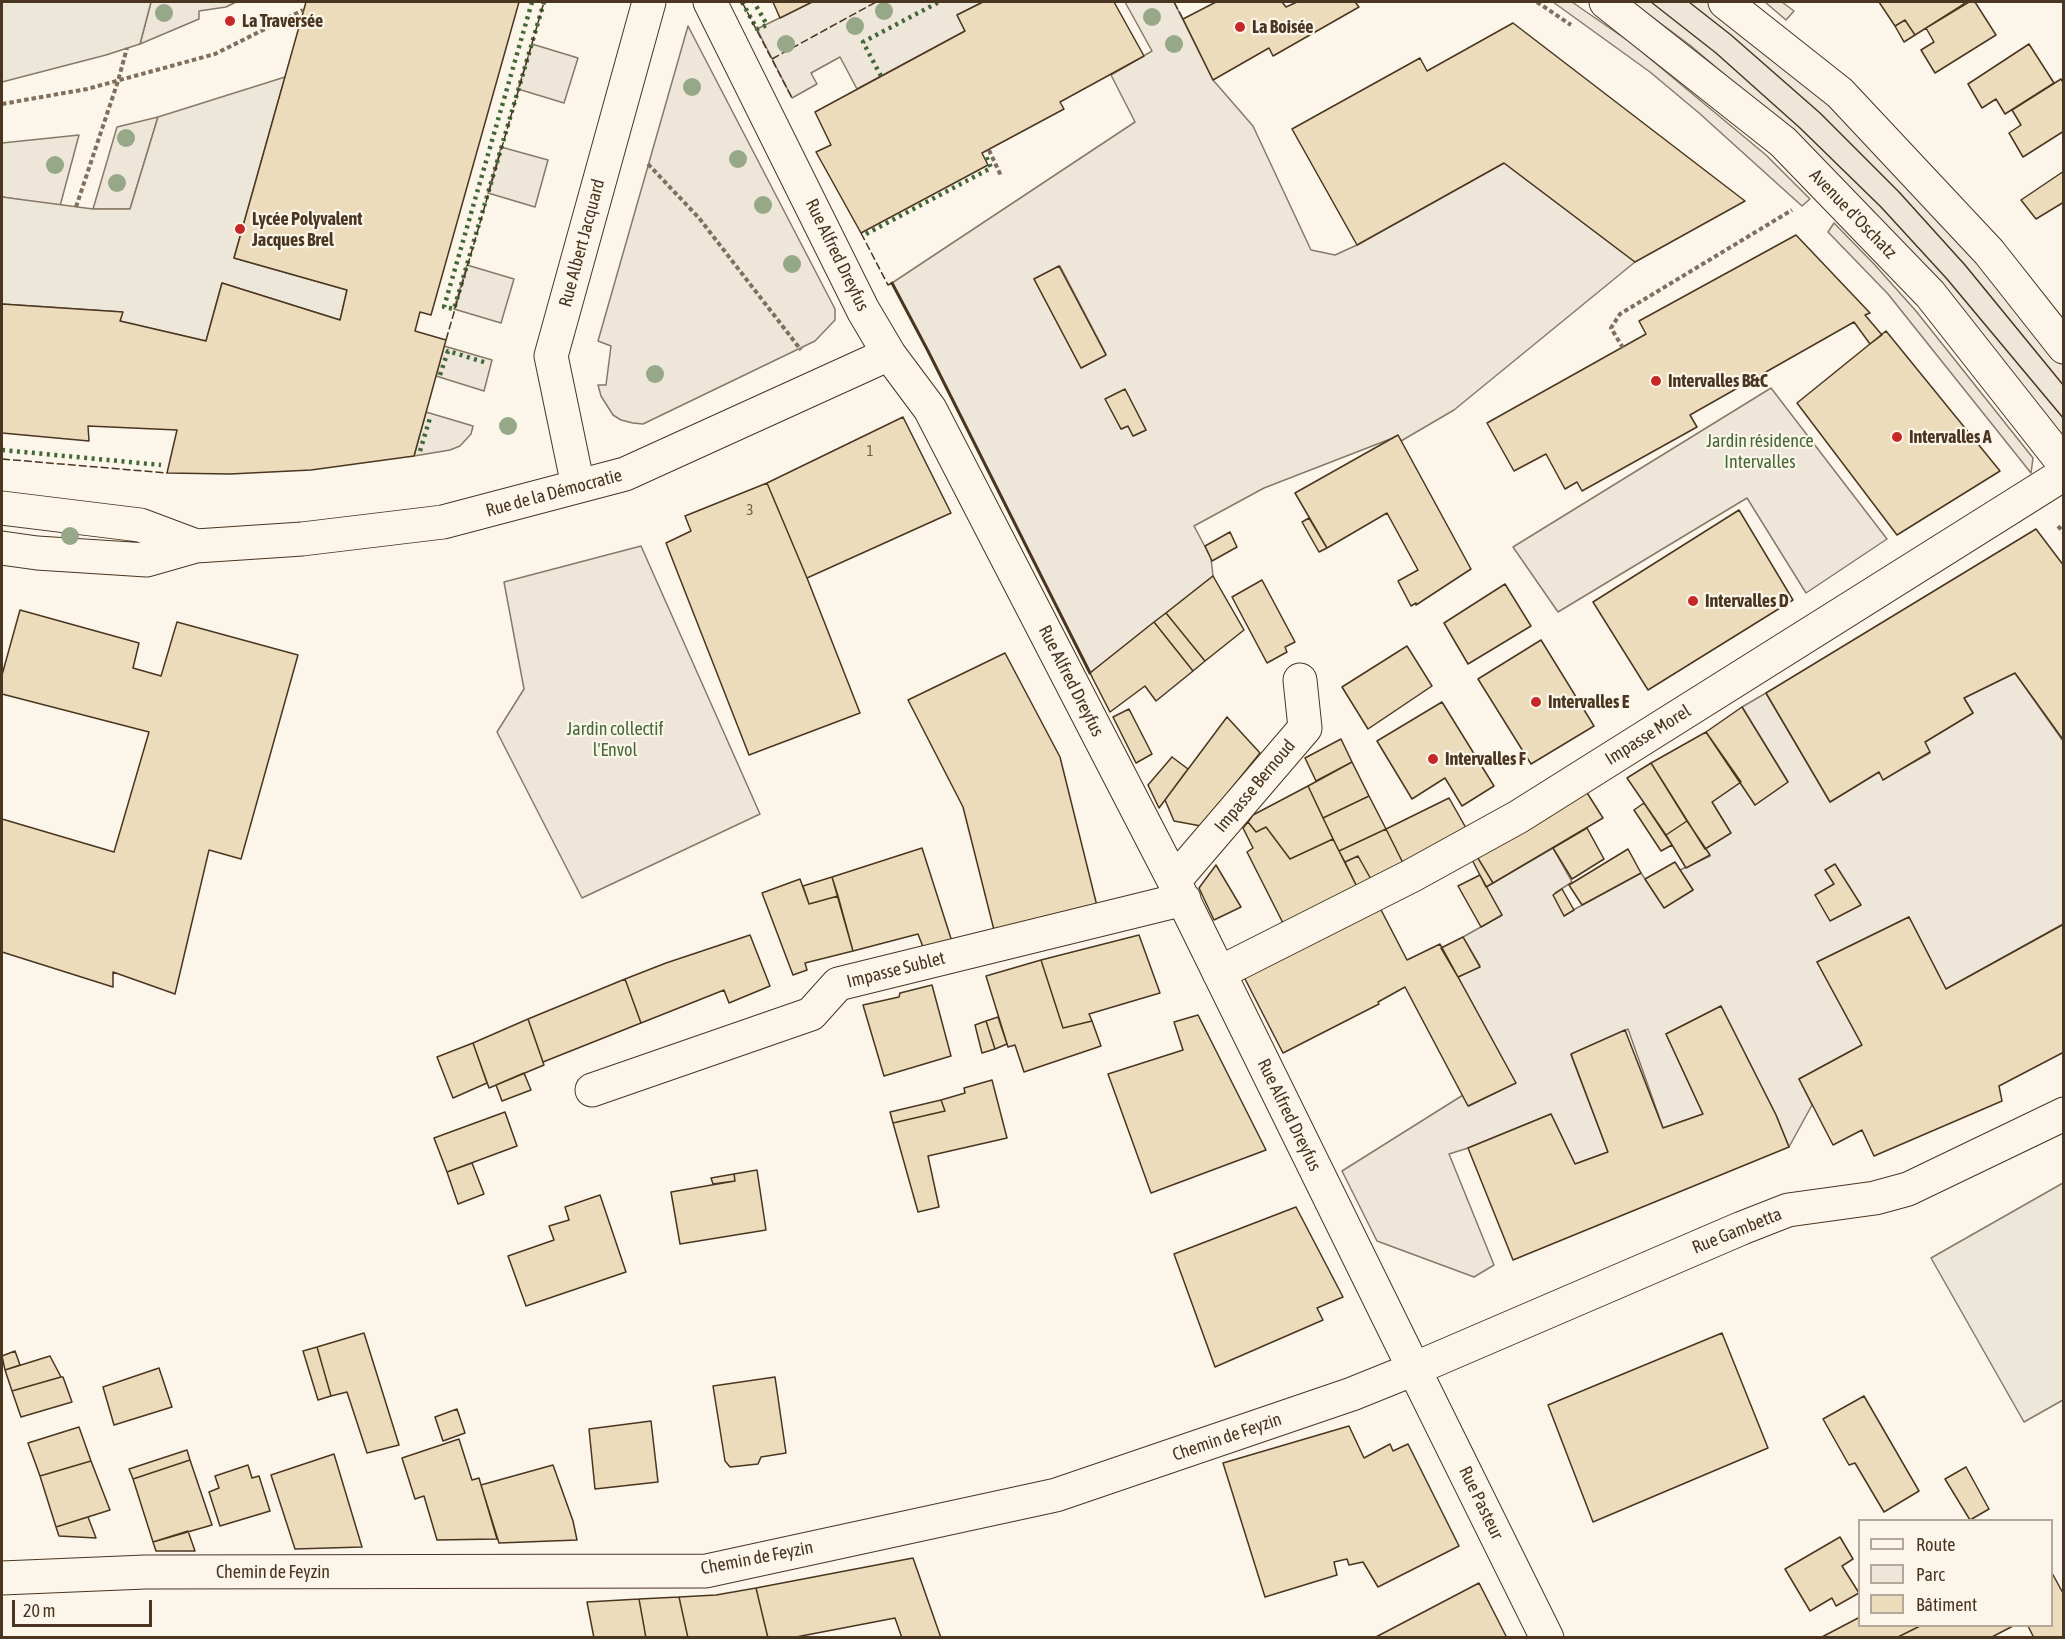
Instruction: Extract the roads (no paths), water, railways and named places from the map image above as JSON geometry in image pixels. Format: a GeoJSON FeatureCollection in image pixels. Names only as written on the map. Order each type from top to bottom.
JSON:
{"type":"FeatureCollection","features":[{"type":"Feature","properties":{"kind":"street","name":"Rue Albert Jacquard"},"geometry":{"type":"LineString","coordinates":[[578,486],[551,356],[649,2]]}},
{"type":"Feature","properties":{"kind":"street","name":"Rue Alfred Dreyfus"},"geometry":{"type":"LineString","coordinates":[[710,2],[863,310],[889,354],[930,410],[1179,890],[1414,1369]]}},
{"type":"Feature","properties":{"kind":"street","name":"Avenue d'Oschatz"},"geometry":{"type":"LineString","coordinates":[[1606,2],[1783,142],[1930,294],[2064,464]]}},
{"type":"Feature","properties":{"kind":"street"},"geometry":{"type":"LineString","coordinates":[[1725,2],[1840,93],[1989,252],[2064,347]]}},
{"type":"Feature","properties":{"kind":"street","name":"Rue de la Démocratie"},"geometry":{"type":"LineString","coordinates":[[2,548],[37,553],[147,560],[196,546],[302,539],[443,522],[625,474],[889,354]]}},
{"type":"Feature","properties":{"kind":"street","name":"Impasse Morel"},"geometry":{"type":"LineString","coordinates":[[1219,973],[1411,876],[1518,817],[2064,474]]}},
{"type":"Feature","properties":{"kind":"street","name":"Rue de la Démocratie"},"geometry":{"type":"LineString","coordinates":[[2,508],[140,525],[196,546]]}},
{"type":"Feature","properties":{"kind":"street","name":"Impasse Bernoud"},"geometry":{"type":"LineString","coordinates":[[1179,890],[1305,728],[1300,680]]}},
{"type":"Feature","properties":{"kind":"street","name":"Impasse Sublet"},"geometry":{"type":"LineString","coordinates":[[592,1090],[811,1014],[838,984],[1179,890]]}},
{"type":"Feature","properties":{"kind":"street","name":"Rue Gambetta"},"geometry":{"type":"LineString","coordinates":[[1414,1369],[1788,1210],[1875,1198],[1908,1189],[2064,1114]]}},
{"type":"Feature","properties":{"kind":"street","name":"Chemin de Feyzin"},"geometry":{"type":"LineString","coordinates":[[2,1578],[145,1572],[706,1571],[1056,1495],[1352,1394],[1414,1369]]}},
{"type":"Feature","properties":{"kind":"street","name":"Rue Pasteur"},"geometry":{"type":"LineString","coordinates":[[1414,1369],[1547,1638]]}},
{"type":"Feature","properties":{"kind":"tram line"},"geometry":{"type":"LineString","coordinates":[[1651,2],[1716,53],[1800,128],[1881,207],[1947,279],[2064,419]]}},
{"type":"Feature","properties":{"kind":"tram line"},"geometry":{"type":"LineString","coordinates":[[1689,2],[1731,35],[1820,113],[1899,192],[1965,265],[2064,386]]}},
{"type":"Feature","properties":{"kind":"place","name":"La Traversée"},"geometry":{"type":"Point","coordinates":[230,21]}},
{"type":"Feature","properties":{"kind":"place","name":"La Boisée"},"geometry":{"type":"Point","coordinates":[1240,27]}},
{"type":"Feature","properties":{"kind":"place","name":"Lycée Polyvalent Jacques Brel"},"geometry":{"type":"Point","coordinates":[240,229]}},
{"type":"Feature","properties":{"kind":"place","name":"Intervalles B&C"},"geometry":{"type":"Point","coordinates":[1656,381]}},
{"type":"Feature","properties":{"kind":"place","name":"Intervalles A"},"geometry":{"type":"Point","coordinates":[1897,437]}},
{"type":"Feature","properties":{"kind":"place","name":"Intervalles D"},"geometry":{"type":"Point","coordinates":[1693,601]}},
{"type":"Feature","properties":{"kind":"place","name":"Intervalles E"},"geometry":{"type":"Point","coordinates":[1536,702]}},
{"type":"Feature","properties":{"kind":"place","name":"Intervalles F"},"geometry":{"type":"Point","coordinates":[1433,759]}},
{"type":"Feature","properties":{"kind":"park label","name":"Jardin résidence Intervalles"},"geometry":{"type":"Point","coordinates":[1760,451]}},
{"type":"Feature","properties":{"kind":"park label","name":"Jardin collectif l'Envol"},"geometry":{"type":"Point","coordinates":[615,739]}}]}
